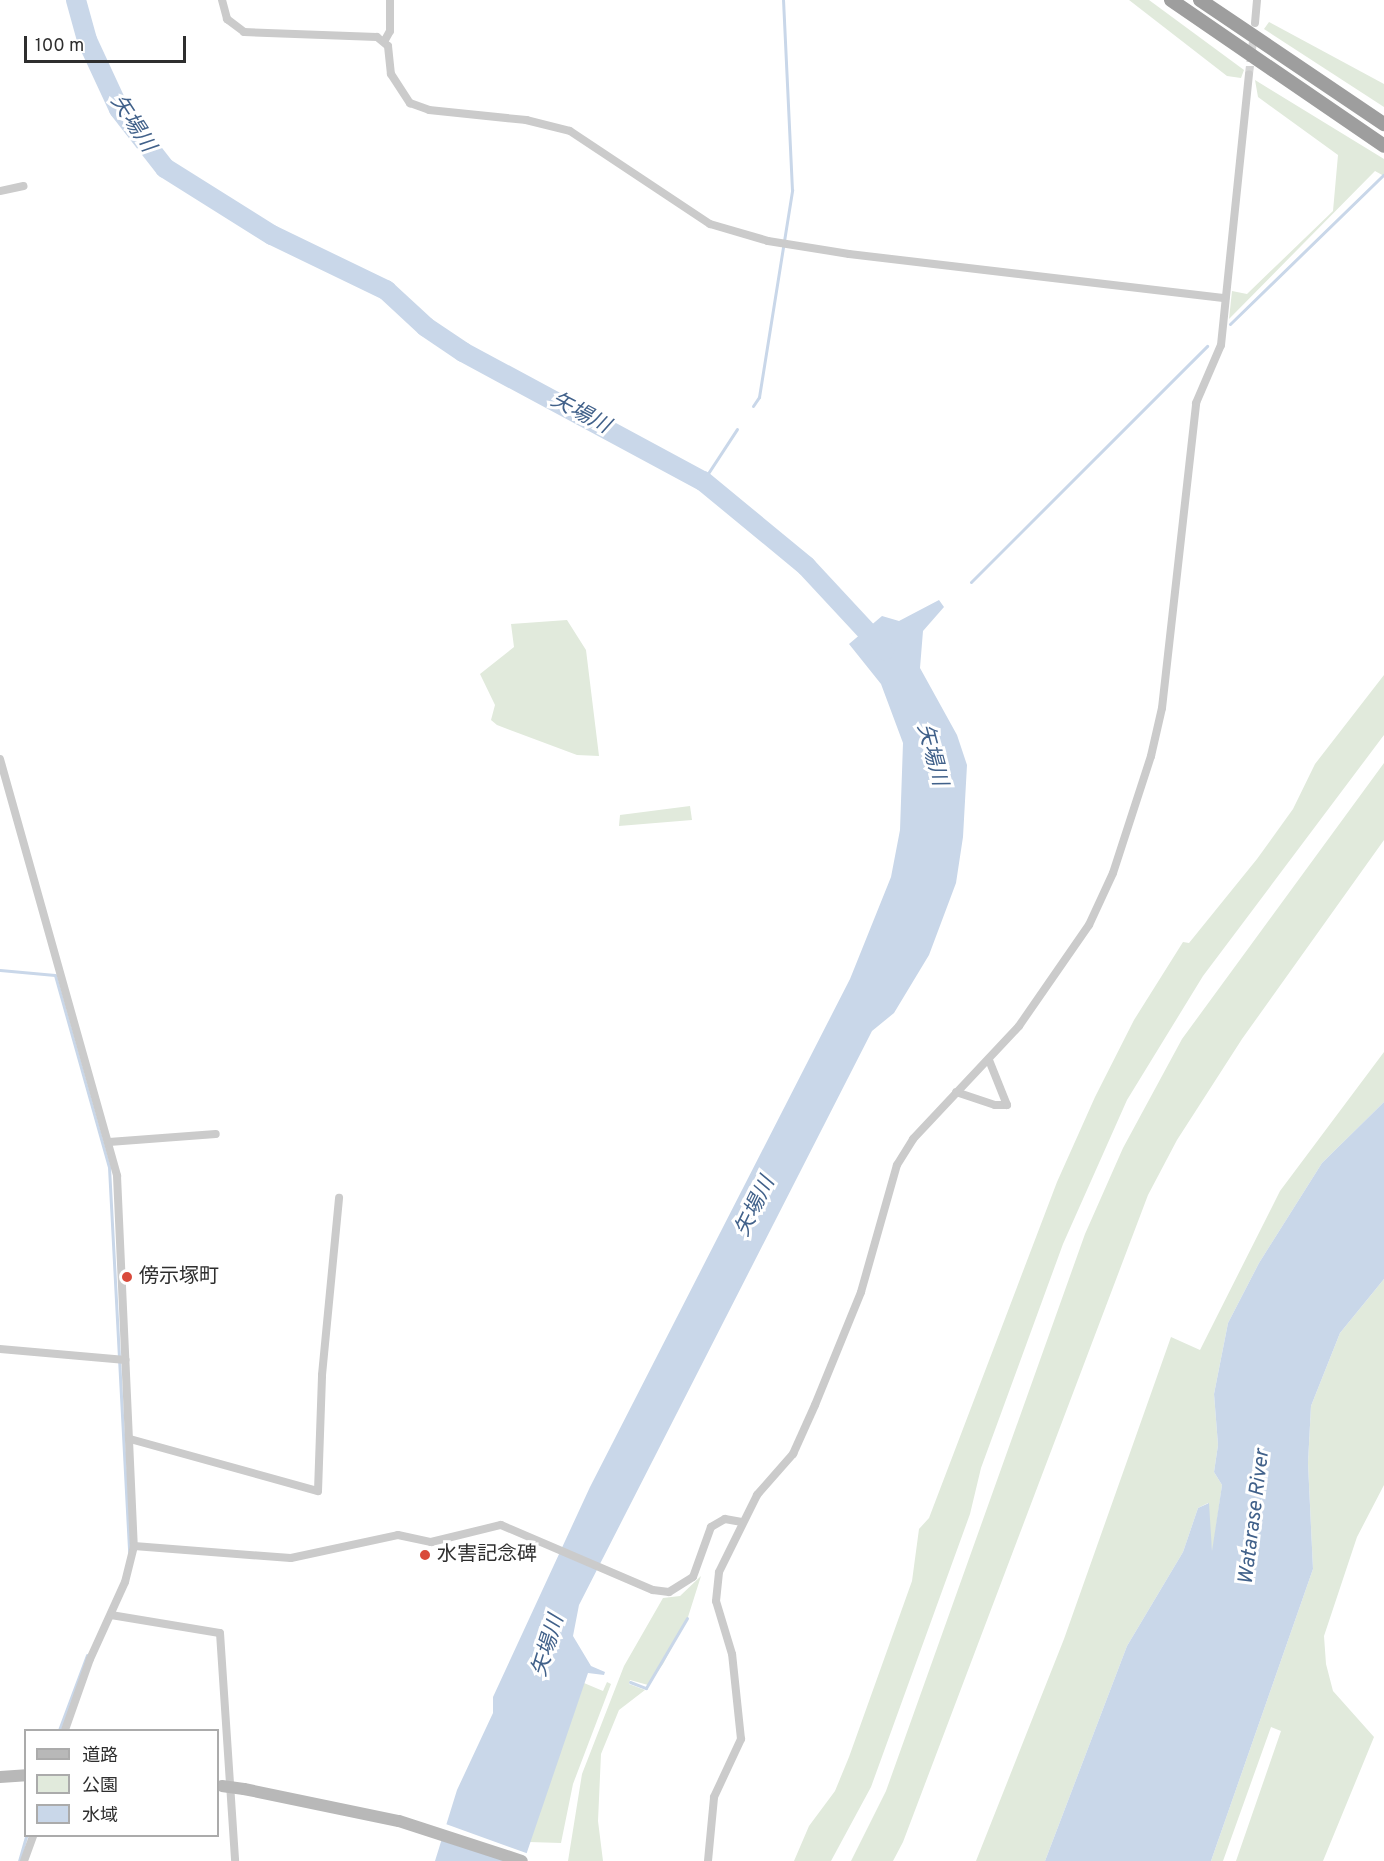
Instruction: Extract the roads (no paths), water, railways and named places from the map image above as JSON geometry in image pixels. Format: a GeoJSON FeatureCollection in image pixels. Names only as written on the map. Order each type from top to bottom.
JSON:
{"type":"FeatureCollection","features":[{"type":"Feature","properties":{"kind":"highway"},"geometry":{"type":"LineString","coordinates":[[1171,0],[1384,146]]}},
{"type":"Feature","properties":{"kind":"highway"},"geometry":{"type":"LineString","coordinates":[[1200,0],[1384,124]]}},
{"type":"Feature","properties":{"kind":"main road"},"geometry":{"type":"LineString","coordinates":[[0,1777],[24,1775]]}},
{"type":"Feature","properties":{"kind":"main road"},"geometry":{"type":"LineString","coordinates":[[220,1786],[399,1821],[522,1861]]}},
{"type":"Feature","properties":{"kind":"street"},"geometry":{"type":"LineString","coordinates":[[222,0],[227,19],[244,32],[377,37],[385,40]]}},
{"type":"Feature","properties":{"kind":"street"},"geometry":{"type":"LineString","coordinates":[[390,0],[390,31],[385,40],[391,74],[410,103],[429,110],[526,120],[570,131],[710,224],[768,241],[849,254],[1225,298]]}},
{"type":"Feature","properties":{"kind":"street"},"geometry":{"type":"LineString","coordinates":[[1255,23],[1257,0]]}},
{"type":"Feature","properties":{"kind":"street"},"geometry":{"type":"LineString","coordinates":[[708,1861],[714,1797],[741,1739],[732,1654],[716,1592],[719,1572],[757,1495],[793,1454],[815,1404],[861,1292],[897,1166],[913,1139],[1019,1026],[1089,925],[1113,873],[1151,756],[1162,708],[1196,403],[1221,345],[1249,75]]}},
{"type":"Feature","properties":{"kind":"street"},"geometry":{"type":"LineString","coordinates":[[0,191],[23,186]]}},
{"type":"Feature","properties":{"kind":"street"},"geometry":{"type":"LineString","coordinates":[[0,759],[117,1176],[134,1546],[111,1615],[90,1659],[65,1729]]}},
{"type":"Feature","properties":{"kind":"street"},"geometry":{"type":"LineString","coordinates":[[956,1092],[995,1106],[1008,1105],[989,1060]]}},
{"type":"Feature","properties":{"kind":"street"},"geometry":{"type":"LineString","coordinates":[[109,1142],[216,1134]]}},
{"type":"Feature","properties":{"kind":"street"},"geometry":{"type":"LineString","coordinates":[[130,1439],[318,1491],[322,1375],[339,1198]]}},
{"type":"Feature","properties":{"kind":"street"},"geometry":{"type":"LineString","coordinates":[[0,1349],[126,1360]]}},
{"type":"Feature","properties":{"kind":"street"},"geometry":{"type":"LineString","coordinates":[[134,1546],[291,1558],[398,1535],[431,1542],[494,1525],[508,1525],[653,1590],[669,1592],[687,1584],[693,1577],[711,1527],[725,1519],[742,1522]]}},
{"type":"Feature","properties":{"kind":"street"},"geometry":{"type":"LineString","coordinates":[[111,1615],[220,1633],[235,1861]]}},
{"type":"Feature","properties":{"kind":"street"},"geometry":{"type":"LineString","coordinates":[[24,1861],[33,1837]]}},
{"type":"Feature","properties":{"kind":"water"},"geometry":{"type":"Polygon","coordinates":[[[939,600],[944,607],[923,631],[920,668],[957,735],[967,765],[963,837],[956,883],[929,955],[894,1013],[872,1031],[579,1605],[573,1636],[591,1666],[605,1672],[604,1675],[588,1673],[524,1861],[435,1861],[457,1790],[493,1713],[493,1697],[590,1487],[850,979],[891,877],[900,830],[903,743],[881,684],[849,644],[882,616],[899,621],[939,600]]]}},
{"type":"Feature","properties":{"kind":"water","name":"Watarase River"},"geometry":{"type":"Polygon","coordinates":[[[1384,1102],[1384,1279],[1340,1333],[1311,1406],[1308,1463],[1313,1569],[1211,1861],[1045,1861],[1127,1646],[1183,1552],[1198,1508],[1209,1503],[1212,1551],[1222,1485],[1214,1472],[1218,1445],[1214,1394],[1228,1323],[1259,1263],[1322,1163],[1384,1102]]]}},
{"type":"Feature","properties":{"kind":"waterway","name":"矢場川"},"geometry":{"type":"LineString","coordinates":[[76,0],[87,40],[119,109],[165,168],[272,235],[386,290],[426,327],[463,352],[703,481],[806,566],[884,650]]}},
{"type":"Feature","properties":{"kind":"waterway"},"geometry":{"type":"LineString","coordinates":[[753,406],[759,397],[792,190],[783,0]]}},
{"type":"Feature","properties":{"kind":"waterway"},"geometry":{"type":"LineString","coordinates":[[1230,324],[1383,175]]}},
{"type":"Feature","properties":{"kind":"waterway"},"geometry":{"type":"LineString","coordinates":[[971,582],[1207,346]]}},
{"type":"Feature","properties":{"kind":"waterway"},"geometry":{"type":"LineString","coordinates":[[703,481],[737,429]]}},
{"type":"Feature","properties":{"kind":"waterway"},"geometry":{"type":"LineString","coordinates":[[0,970],[55,975],[109,1167],[129,1552]]}},
{"type":"Feature","properties":{"kind":"waterway"},"geometry":{"type":"LineString","coordinates":[[630,1682],[646,1688],[687,1618]]}},
{"type":"Feature","properties":{"kind":"waterway"},"geometry":{"type":"LineString","coordinates":[[59,1729],[87,1655]]}},
{"type":"Feature","properties":{"kind":"waterway"},"geometry":{"type":"LineString","coordinates":[[19,1861],[26,1837]]}},
{"type":"Feature","properties":{"kind":"tunnel"},"geometry":{"type":"LineString","coordinates":[[1249,74],[1254,33]]}},
{"type":"Feature","properties":{"kind":"place","name":"傍示塚町"},"geometry":{"type":"Point","coordinates":[127,1277]}},
{"type":"Feature","properties":{"kind":"place","name":"水害記念碑"},"geometry":{"type":"Point","coordinates":[425,1555]}}]}
